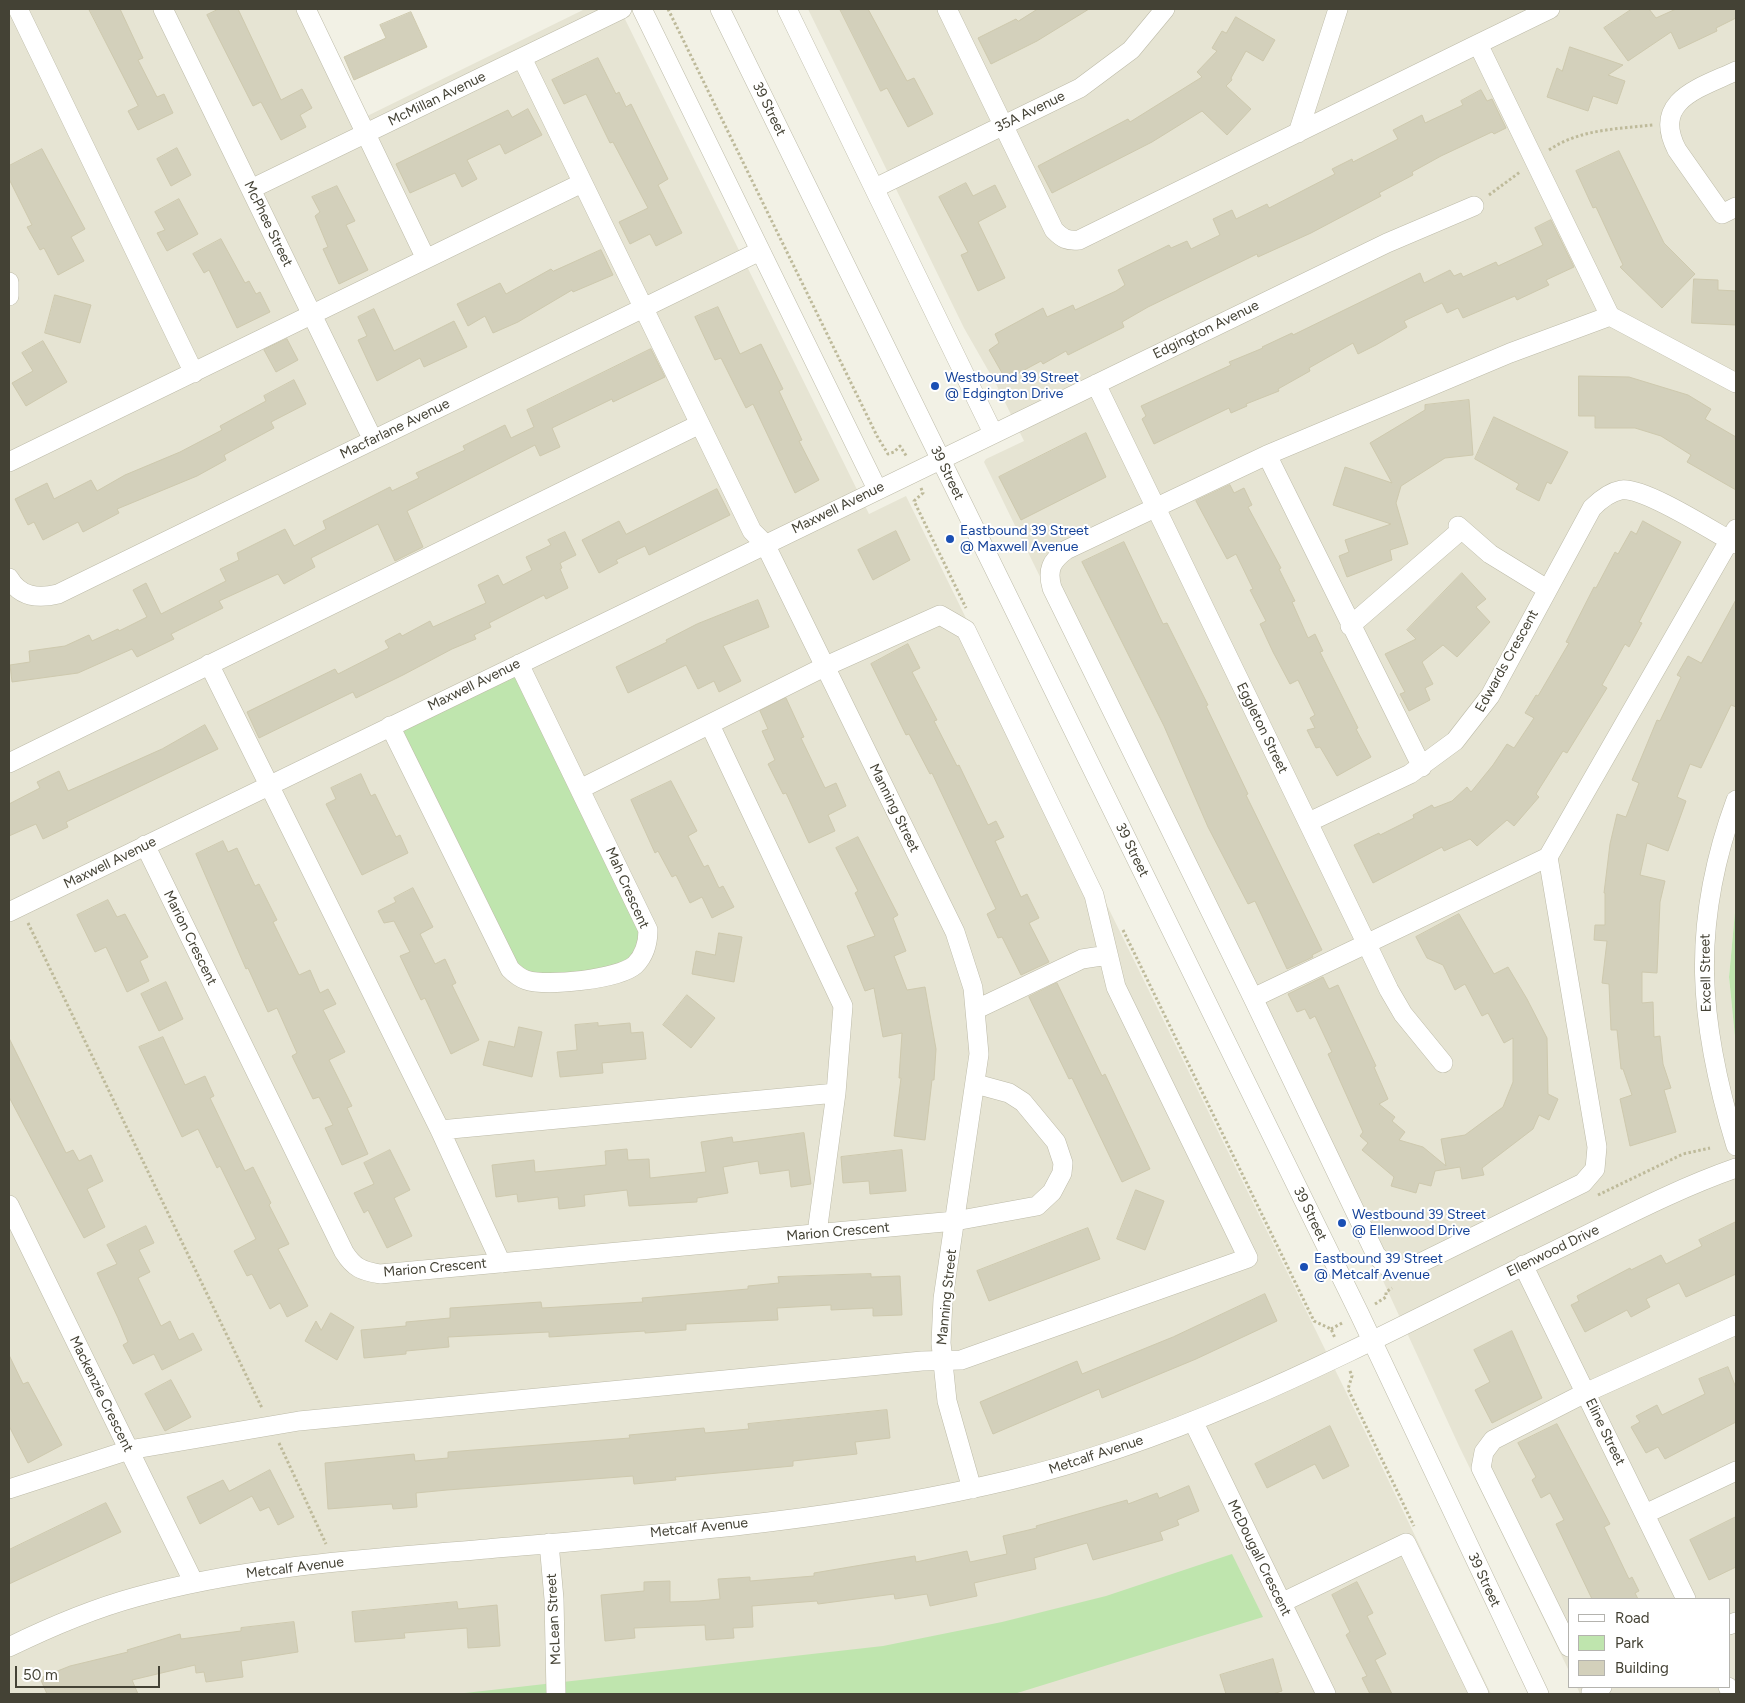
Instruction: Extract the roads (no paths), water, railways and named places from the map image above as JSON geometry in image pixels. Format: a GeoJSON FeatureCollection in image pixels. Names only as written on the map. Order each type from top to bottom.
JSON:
{"type":"FeatureCollection","features":[{"type":"Feature","properties":{"kind":"street"},"geometry":{"type":"LineString","coordinates":[[18,9],[194,373]]}},
{"type":"Feature","properties":{"kind":"street","name":"McPhee Street"},"geometry":{"type":"LineString","coordinates":[[163,9],[373,440]]}},
{"type":"Feature","properties":{"kind":"street"},"geometry":{"type":"LineString","coordinates":[[306,9],[426,259]]}},
{"type":"Feature","properties":{"kind":"street","name":"McMillan Avenue"},"geometry":{"type":"LineString","coordinates":[[251,189],[622,9]]}},
{"type":"Feature","properties":{"kind":"street"},"geometry":{"type":"LineString","coordinates":[[642,9],[877,489]]}},
{"type":"Feature","properties":{"kind":"street","name":"39 Street"},"geometry":{"type":"LineString","coordinates":[[720,9],[1372,1341],[1538,1694]]}},
{"type":"Feature","properties":{"kind":"street"},"geometry":{"type":"LineString","coordinates":[[787,9],[994,433]]}},
{"type":"Feature","properties":{"kind":"street"},"geometry":{"type":"LineString","coordinates":[[947,9],[1054,230],[1069,241],[1079,240],[1550,9]]}},
{"type":"Feature","properties":{"kind":"street","name":"35A Avenue"},"geometry":{"type":"LineString","coordinates":[[875,188],[1080,88],[1100,75],[1131,50],[1165,9]]}},
{"type":"Feature","properties":{"kind":"street"},"geometry":{"type":"LineString","coordinates":[[1298,133],[1338,9]]}},
{"type":"Feature","properties":{"kind":"street"},"geometry":{"type":"LineString","coordinates":[[1478,44],[1610,316],[1736,382]]}},
{"type":"Feature","properties":{"kind":"street","name":"Manning Street"},"geometry":{"type":"LineString","coordinates":[[522,58],[752,531],[765,544],[955,932],[969,970],[977,1010],[979,1054],[944,1299],[941,1343],[947,1401],[972,1489]]}},
{"type":"Feature","properties":{"kind":"street"},"geometry":{"type":"LineString","coordinates":[[1729,210],[1677,150],[1672,139],[1669,124],[1673,110],[1682,99],[1736,71]]}},
{"type":"Feature","properties":{"kind":"street"},"geometry":{"type":"LineString","coordinates":[[9,462],[582,183]]}},
{"type":"Feature","properties":{"kind":"street","name":"Edgington Avenue"},"geometry":{"type":"LineString","coordinates":[[940,459],[1386,243],[1474,206]]}},
{"type":"Feature","properties":{"kind":"street","name":"Macfarlane Avenue"},"geometry":{"type":"LineString","coordinates":[[9,578],[12,584],[27,595],[47,596],[58,594],[760,251]]}},
{"type":"Feature","properties":{"kind":"street"},"geometry":{"type":"LineString","coordinates":[[9,282],[9,296]]}},
{"type":"Feature","properties":{"kind":"street"},"geometry":{"type":"LineString","coordinates":[[1548,857],[1597,1147],[1595,1169],[1583,1183],[1406,1270],[1390,1269],[1376,1255],[1253,998],[1052,588],[1049,578],[1054,559],[1066,550],[1267,455],[1510,353],[1610,316]]}},
{"type":"Feature","properties":{"kind":"street","name":"Eggleton Street"},"geometry":{"type":"LineString","coordinates":[[1096,384],[1366,944],[1396,1002],[1443,1063]]}},
{"type":"Feature","properties":{"kind":"street"},"geometry":{"type":"LineString","coordinates":[[9,763],[700,424]]}},
{"type":"Feature","properties":{"kind":"street"},"geometry":{"type":"LineString","coordinates":[[1267,455],[1350,626],[1422,767]]}},
{"type":"Feature","properties":{"kind":"street","name":"Maxwell Avenue"},"geometry":{"type":"LineString","coordinates":[[14,909],[940,459]]}},
{"type":"Feature","properties":{"kind":"street","name":"Edwards Crescent"},"geometry":{"type":"LineString","coordinates":[[1308,822],[1422,767],[1455,741],[1480,711],[1592,508],[1602,499],[1622,490],[1643,492],[1734,538]]}},
{"type":"Feature","properties":{"kind":"street"},"geometry":{"type":"LineString","coordinates":[[1350,626],[1459,528],[1505,565],[1547,588]]}},
{"type":"Feature","properties":{"kind":"street"},"geometry":{"type":"LineString","coordinates":[[1253,998],[1548,857],[1734,538]]}},
{"type":"Feature","properties":{"kind":"street"},"geometry":{"type":"LineString","coordinates":[[9,1489],[129,1450],[300,1421],[922,1361],[961,1360],[1248,1258],[1116,987],[1094,895],[966,630],[940,616],[824,667],[580,788]]}},
{"type":"Feature","properties":{"kind":"street"},"geometry":{"type":"LineString","coordinates":[[209,664],[440,1130],[501,1263]]}},
{"type":"Feature","properties":{"kind":"street","name":"Mah Crescent"},"geometry":{"type":"LineString","coordinates":[[390,726],[510,969],[527,980],[547,983],[615,975],[636,964],[648,943],[648,930],[519,664]]}},
{"type":"Feature","properties":{"kind":"street"},"geometry":{"type":"LineString","coordinates":[[710,725],[843,1006],[836,1093],[817,1233]]}},
{"type":"Feature","properties":{"kind":"street","name":"Excell Street"},"geometry":{"type":"LineString","coordinates":[[1736,800],[1717,859],[1708,901],[1704,952],[1709,1042],[1716,1076],[1736,1146]]}},
{"type":"Feature","properties":{"kind":"street","name":"Marion Crescent"},"geometry":{"type":"LineString","coordinates":[[145,845],[350,1262],[362,1271],[380,1274],[955,1221]]}},
{"type":"Feature","properties":{"kind":"street"},"geometry":{"type":"LineString","coordinates":[[977,1010],[1082,959],[1108,955]]}},
{"type":"Feature","properties":{"kind":"street"},"geometry":{"type":"LineString","coordinates":[[955,1221],[1037,1206],[1052,1192],[1062,1174],[1062,1163],[1056,1142],[1023,1102],[1009,1093],[976,1084]]}},
{"type":"Feature","properties":{"kind":"street"},"geometry":{"type":"LineString","coordinates":[[440,1130],[836,1093]]}},
{"type":"Feature","properties":{"kind":"street","name":"Ellenwood Drive"},"geometry":{"type":"LineString","coordinates":[[1372,1341],[1678,1191],[1736,1168]]}},
{"type":"Feature","properties":{"kind":"street","name":"Mackenzie Crescent"},"geometry":{"type":"LineString","coordinates":[[9,1204],[194,1583]]}},
{"type":"Feature","properties":{"kind":"street","name":"Eline Street"},"geometry":{"type":"LineString","coordinates":[[1523,1266],[1686,1598]]}},
{"type":"Feature","properties":{"kind":"street"},"geometry":{"type":"LineString","coordinates":[[1568,1646],[1481,1468],[1484,1452],[1494,1440],[1585,1393],[1736,1325]]}},
{"type":"Feature","properties":{"kind":"street","name":"Metcalf Avenue"},"geometry":{"type":"LineString","coordinates":[[9,1647],[102,1608],[194,1583],[238,1574],[335,1562],[548,1544],[821,1516],[892,1506],[972,1489],[1059,1467],[1192,1421],[1372,1341]]}},
{"type":"Feature","properties":{"kind":"street","name":"McDougall Crescent"},"geometry":{"type":"LineString","coordinates":[[1192,1421],[1326,1694]]}},
{"type":"Feature","properties":{"kind":"street"},"geometry":{"type":"LineString","coordinates":[[1645,1514],[1736,1471]]}},
{"type":"Feature","properties":{"kind":"street"},"geometry":{"type":"LineString","coordinates":[[1281,1603],[1406,1543],[1479,1694]]}},
{"type":"Feature","properties":{"kind":"street","name":"McLean Street"},"geometry":{"type":"LineString","coordinates":[[548,1544],[554,1599],[556,1694]]}},
{"type":"Feature","properties":{"kind":"place","name":"Westbound 39 Street @ Edgington Drive"},"geometry":{"type":"Point","coordinates":[935,386]}},
{"type":"Feature","properties":{"kind":"place","name":"Eastbound 39 Street @ Maxwell Avenue"},"geometry":{"type":"Point","coordinates":[950,539]}},
{"type":"Feature","properties":{"kind":"place","name":"Westbound 39 Street @ Ellenwood Drive"},"geometry":{"type":"Point","coordinates":[1342,1223]}},
{"type":"Feature","properties":{"kind":"place","name":"Eastbound 39 Street @ Metcalf Avenue"},"geometry":{"type":"Point","coordinates":[1304,1267]}}]}
